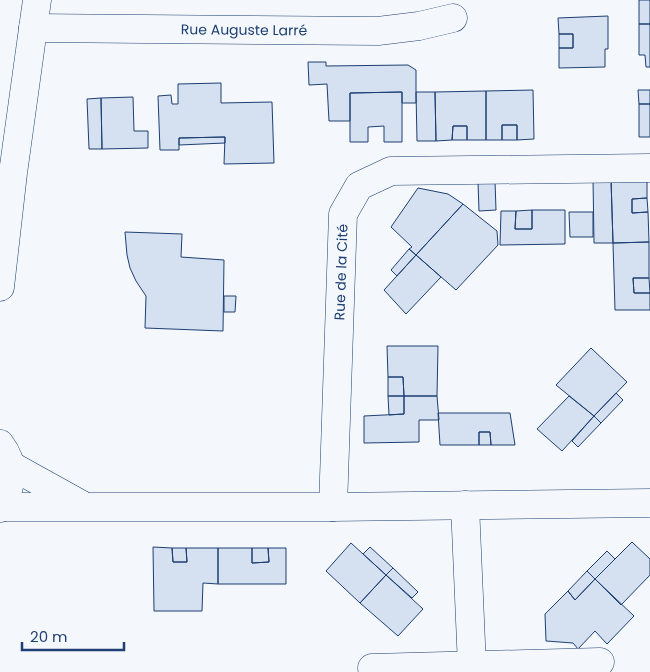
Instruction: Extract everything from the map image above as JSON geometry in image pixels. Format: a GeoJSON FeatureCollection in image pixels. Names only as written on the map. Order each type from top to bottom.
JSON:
{"type":"FeatureCollection","features":[{"type":"Feature","properties":{"kind":"street"},"geometry":{"type":"LineString","coordinates":[[0,287],[2,247],[37,0]]}},
{"type":"Feature","properties":{"kind":"street","name":"Rue Auguste Larré"},"geometry":{"type":"LineString","coordinates":[[33,28],[378,31],[419,26],[453,18]]}},
{"type":"Feature","properties":{"kind":"street","name":"Rue de la Cité"},"geometry":{"type":"LineString","coordinates":[[333,507],[342,214],[359,186],[391,171],[650,168]]}},
{"type":"Feature","properties":{"kind":"street"},"geometry":{"type":"LineString","coordinates":[[0,437],[11,482],[9,492],[0,508]]}},
{"type":"Feature","properties":{"kind":"street"},"geometry":{"type":"LineString","coordinates":[[4,451],[84,506]]}},
{"type":"Feature","properties":{"kind":"street"},"geometry":{"type":"LineString","coordinates":[[0,508],[84,506],[333,507],[650,503]]}},
{"type":"Feature","properties":{"kind":"street"},"geometry":{"type":"LineString","coordinates":[[464,505],[472,666]]}},
{"type":"Feature","properties":{"kind":"street"},"geometry":{"type":"LineString","coordinates":[[372,668],[600,662]]}},
{"type":"Feature","properties":{"kind":"building"},"geometry":{"type":"Polygon","coordinates":[[[639,0],[650,0],[650,24],[639,24],[639,0]]]}},
{"type":"Feature","properties":{"kind":"building"},"geometry":{"type":"Polygon","coordinates":[[[608,16],[608,49],[605,49],[605,67],[559,68],[559,48],[573,48],[573,34],[559,34],[558,18],[608,16]]]}},
{"type":"Feature","properties":{"kind":"building"},"geometry":{"type":"Polygon","coordinates":[[[639,24],[650,24],[650,67],[646,67],[645,55],[639,55],[639,24]]]}},
{"type":"Feature","properties":{"kind":"building"},"geometry":{"type":"Polygon","coordinates":[[[559,34],[573,34],[573,48],[559,48],[559,34]]]}},
{"type":"Feature","properties":{"kind":"building"},"geometry":{"type":"Polygon","coordinates":[[[308,62],[326,62],[326,66],[408,65],[416,70],[416,103],[402,103],[402,92],[350,93],[350,121],[329,121],[327,84],[309,85],[308,62]]]}},
{"type":"Feature","properties":{"kind":"building"},"geometry":{"type":"Polygon","coordinates":[[[221,83],[221,103],[272,102],[274,163],[224,164],[225,137],[179,138],[179,150],[160,150],[158,96],[171,95],[172,104],[178,104],[178,84],[221,83]]]}},
{"type":"Feature","properties":{"kind":"building"},"geometry":{"type":"Polygon","coordinates":[[[533,90],[534,139],[517,140],[517,125],[502,125],[502,140],[486,140],[486,91],[533,90]]]}},
{"type":"Feature","properties":{"kind":"building"},"geometry":{"type":"Polygon","coordinates":[[[638,90],[650,90],[650,104],[639,104],[638,90]]]}},
{"type":"Feature","properties":{"kind":"building"},"geometry":{"type":"Polygon","coordinates":[[[486,91],[486,140],[467,140],[467,126],[453,126],[452,140],[436,141],[435,92],[486,91]]]}},
{"type":"Feature","properties":{"kind":"building"},"geometry":{"type":"Polygon","coordinates":[[[402,92],[402,142],[384,142],[384,126],[368,127],[368,142],[350,142],[350,93],[402,92]]]}},
{"type":"Feature","properties":{"kind":"building"},"geometry":{"type":"Polygon","coordinates":[[[416,92],[435,92],[436,141],[417,141],[416,92]]]}},
{"type":"Feature","properties":{"kind":"building"},"geometry":{"type":"Polygon","coordinates":[[[133,97],[134,131],[148,131],[148,148],[102,149],[101,98],[133,97]]]}},
{"type":"Feature","properties":{"kind":"building"},"geometry":{"type":"Polygon","coordinates":[[[101,98],[102,149],[89,149],[87,99],[101,98]]]}},
{"type":"Feature","properties":{"kind":"building"},"geometry":{"type":"Polygon","coordinates":[[[639,104],[650,104],[650,137],[639,137],[639,104]]]}},
{"type":"Feature","properties":{"kind":"building"},"geometry":{"type":"Polygon","coordinates":[[[502,125],[517,125],[517,140],[502,140],[502,125]]]}},
{"type":"Feature","properties":{"kind":"building"},"geometry":{"type":"Polygon","coordinates":[[[453,126],[467,126],[467,140],[452,140],[453,126]]]}},
{"type":"Feature","properties":{"kind":"building"},"geometry":{"type":"Polygon","coordinates":[[[225,137],[225,143],[179,145],[179,138],[225,137]]]}},
{"type":"Feature","properties":{"kind":"building"},"geometry":{"type":"Polygon","coordinates":[[[647,178],[647,198],[632,199],[632,213],[648,212],[649,242],[613,243],[611,179],[647,178]]]}},
{"type":"Feature","properties":{"kind":"building"},"geometry":{"type":"Polygon","coordinates":[[[593,179],[611,179],[613,243],[594,243],[593,179]]]}},
{"type":"Feature","properties":{"kind":"building"},"geometry":{"type":"Polygon","coordinates":[[[495,181],[496,210],[479,211],[478,182],[495,181]]]}},
{"type":"Feature","properties":{"kind":"building"},"geometry":{"type":"Polygon","coordinates":[[[418,188],[448,194],[463,204],[416,255],[409,249],[412,247],[391,227],[418,188]]]}},
{"type":"Feature","properties":{"kind":"building"},"geometry":{"type":"Polygon","coordinates":[[[647,198],[648,212],[632,213],[632,199],[647,198]]]}},
{"type":"Feature","properties":{"kind":"building"},"geometry":{"type":"Polygon","coordinates":[[[463,204],[497,231],[498,245],[456,290],[416,255],[463,204]]]}},
{"type":"Feature","properties":{"kind":"building"},"geometry":{"type":"Polygon","coordinates":[[[532,210],[532,229],[515,229],[516,211],[532,210]]]}},
{"type":"Feature","properties":{"kind":"building"},"geometry":{"type":"Polygon","coordinates":[[[532,210],[565,210],[565,244],[500,245],[501,211],[516,211],[515,229],[532,229],[532,210]]]}},
{"type":"Feature","properties":{"kind":"building"},"geometry":{"type":"Polygon","coordinates":[[[569,212],[593,212],[593,237],[570,237],[569,212]]]}},
{"type":"Feature","properties":{"kind":"building"},"geometry":{"type":"Polygon","coordinates":[[[125,232],[182,234],[181,257],[224,260],[223,331],[145,328],[146,296],[130,268],[125,232]]]}},
{"type":"Feature","properties":{"kind":"building"},"geometry":{"type":"Polygon","coordinates":[[[649,242],[649,278],[633,278],[634,293],[650,293],[650,310],[615,310],[613,243],[649,242]]]}},
{"type":"Feature","properties":{"kind":"building"},"geometry":{"type":"Polygon","coordinates":[[[409,249],[416,255],[397,276],[391,270],[409,249]]]}},
{"type":"Feature","properties":{"kind":"building"},"geometry":{"type":"Polygon","coordinates":[[[416,255],[441,277],[406,314],[384,290],[416,255]]]}},
{"type":"Feature","properties":{"kind":"building"},"geometry":{"type":"Polygon","coordinates":[[[633,278],[649,278],[650,293],[634,293],[633,278]]]}},
{"type":"Feature","properties":{"kind":"building"},"geometry":{"type":"Polygon","coordinates":[[[224,296],[236,296],[235,312],[224,312],[224,296]]]}},
{"type":"Feature","properties":{"kind":"building"},"geometry":{"type":"Polygon","coordinates":[[[387,346],[438,346],[437,396],[404,396],[403,377],[388,377],[387,346]]]}},
{"type":"Feature","properties":{"kind":"building"},"geometry":{"type":"Polygon","coordinates":[[[591,348],[627,382],[594,416],[556,385],[591,348]]]}},
{"type":"Feature","properties":{"kind":"building"},"geometry":{"type":"Polygon","coordinates":[[[388,377],[403,377],[404,396],[388,396],[388,377]]]}},
{"type":"Feature","properties":{"kind":"building"},"geometry":{"type":"Polygon","coordinates":[[[616,393],[623,400],[601,423],[594,416],[616,393]]]}},
{"type":"Feature","properties":{"kind":"building"},"geometry":{"type":"Polygon","coordinates":[[[388,396],[404,396],[404,414],[389,415],[388,396]]]}},
{"type":"Feature","properties":{"kind":"building"},"geometry":{"type":"Polygon","coordinates":[[[404,396],[437,396],[439,420],[419,420],[419,442],[364,443],[364,416],[404,414],[404,396]]]}},
{"type":"Feature","properties":{"kind":"building"},"geometry":{"type":"Polygon","coordinates":[[[569,396],[594,416],[562,451],[537,429],[569,396]]]}},
{"type":"Feature","properties":{"kind":"building"},"geometry":{"type":"Polygon","coordinates":[[[438,413],[510,413],[515,445],[491,445],[490,432],[479,432],[479,445],[440,445],[438,413]]]}},
{"type":"Feature","properties":{"kind":"building"},"geometry":{"type":"Polygon","coordinates":[[[594,416],[601,423],[578,447],[572,441],[594,416]]]}},
{"type":"Feature","properties":{"kind":"building"},"geometry":{"type":"Polygon","coordinates":[[[479,432],[490,432],[491,445],[479,445],[479,432]]]}},
{"type":"Feature","properties":{"kind":"building"},"geometry":{"type":"Polygon","coordinates":[[[632,542],[650,559],[650,575],[621,605],[595,579],[632,542]]]}},
{"type":"Feature","properties":{"kind":"building"},"geometry":{"type":"Polygon","coordinates":[[[351,543],[386,575],[360,603],[326,571],[351,543]]]}},
{"type":"Feature","properties":{"kind":"building"},"geometry":{"type":"Polygon","coordinates":[[[153,547],[172,548],[173,562],[187,562],[186,548],[218,548],[218,584],[203,583],[202,611],[154,611],[153,547]]]}},
{"type":"Feature","properties":{"kind":"building"},"geometry":{"type":"Polygon","coordinates":[[[370,547],[393,568],[386,575],[363,554],[370,547]]]}},
{"type":"Feature","properties":{"kind":"building"},"geometry":{"type":"Polygon","coordinates":[[[172,548],[186,548],[187,562],[173,562],[172,548]]]}},
{"type":"Feature","properties":{"kind":"building"},"geometry":{"type":"Polygon","coordinates":[[[218,548],[252,548],[252,563],[269,562],[268,548],[286,548],[286,584],[218,584],[218,548]]]}},
{"type":"Feature","properties":{"kind":"building"},"geometry":{"type":"Polygon","coordinates":[[[252,548],[268,548],[269,562],[252,563],[252,548]]]}},
{"type":"Feature","properties":{"kind":"building"},"geometry":{"type":"Polygon","coordinates":[[[607,551],[615,559],[595,579],[587,571],[607,551]]]}},
{"type":"Feature","properties":{"kind":"building"},"geometry":{"type":"Polygon","coordinates":[[[393,568],[418,592],[412,598],[386,575],[393,568]]]}},
{"type":"Feature","properties":{"kind":"building"},"geometry":{"type":"Polygon","coordinates":[[[587,571],[595,579],[575,600],[568,591],[587,571]]]}},
{"type":"Feature","properties":{"kind":"building"},"geometry":{"type":"Polygon","coordinates":[[[386,575],[423,609],[398,636],[360,603],[386,575]]]}},
{"type":"Feature","properties":{"kind":"building"},"geometry":{"type":"Polygon","coordinates":[[[595,579],[634,616],[607,644],[595,631],[578,649],[573,643],[546,641],[545,614],[568,591],[575,600],[595,579]]]}}]}
